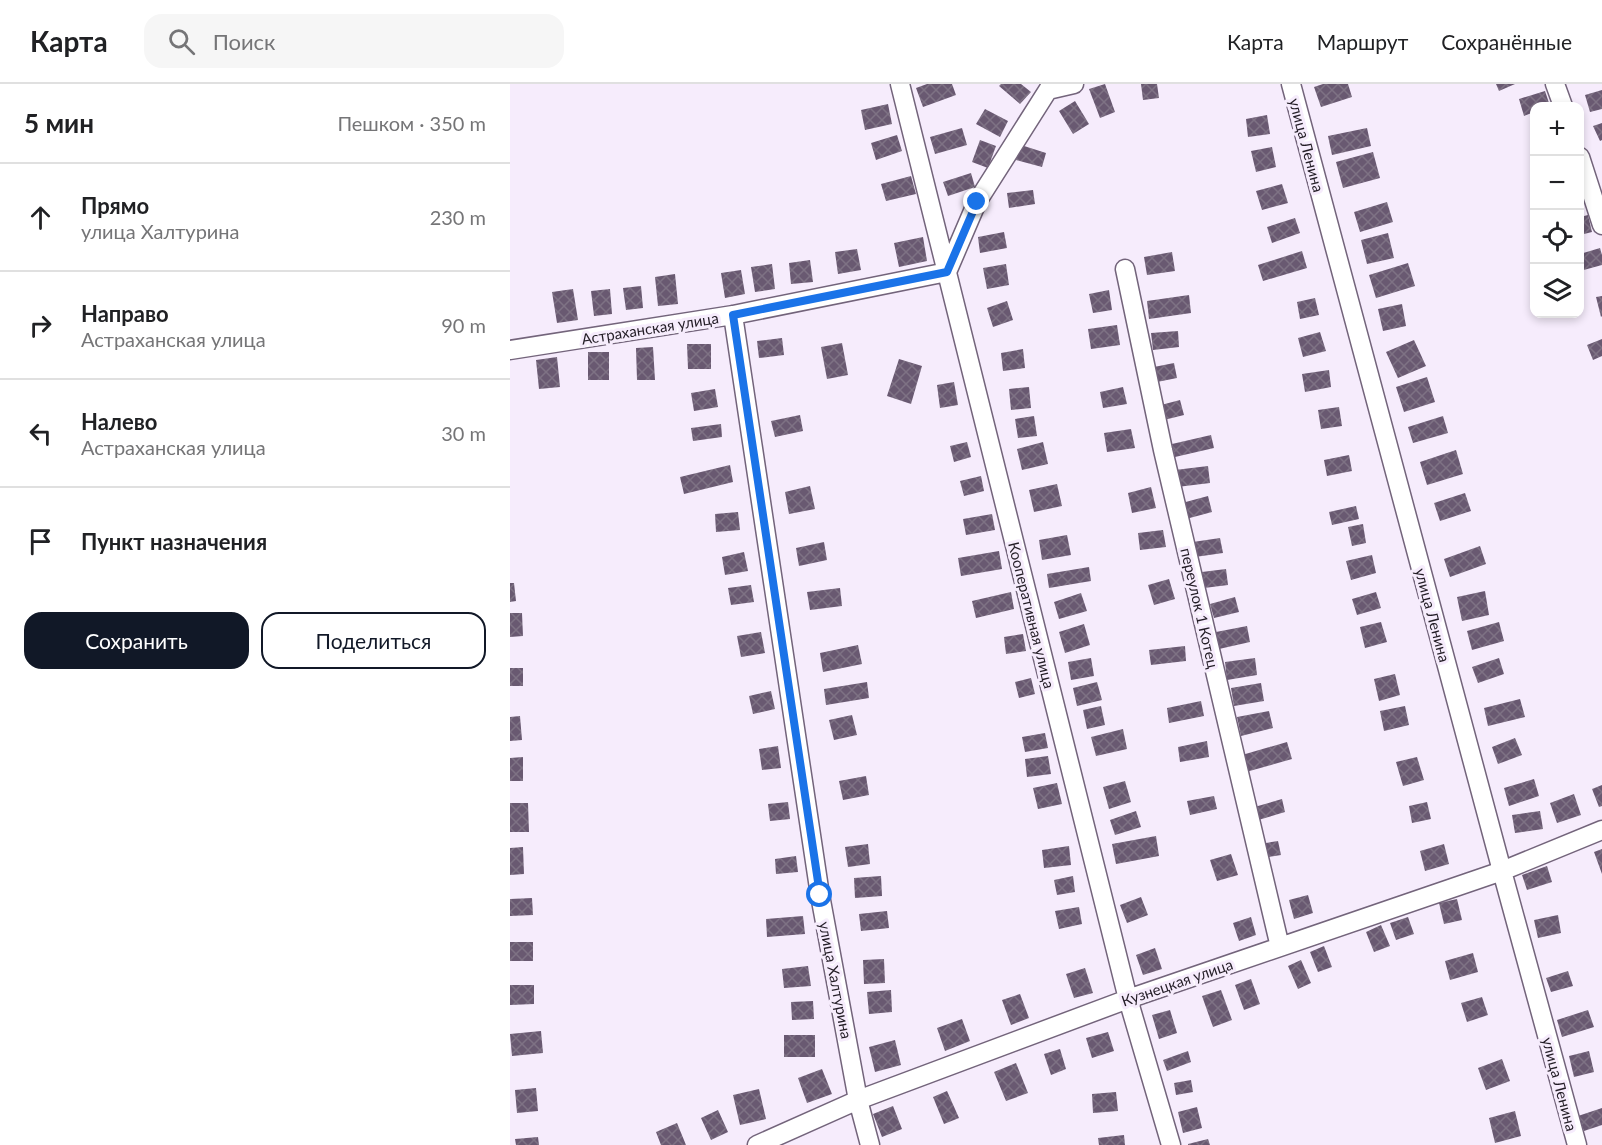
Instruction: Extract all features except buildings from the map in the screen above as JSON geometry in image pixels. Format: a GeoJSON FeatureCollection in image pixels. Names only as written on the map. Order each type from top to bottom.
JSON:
{"type":"FeatureCollection","features":[{"type":"Feature","properties":{"kind":"street","name":"Кооперативная улица"},"geometry":{"type":"LineString","coordinates":[[900,84],[1128,999],[1171,1145]]}},
{"type":"Feature","properties":{"kind":"street"},"geometry":{"type":"LineString","coordinates":[[947,272],[977,202],[1048,90],[1074,84]]}},
{"type":"Feature","properties":{"kind":"street","name":"улица Ленина"},"geometry":{"type":"LineString","coordinates":[[1290,84],[1577,1145]]}},
{"type":"Feature","properties":{"kind":"street"},"geometry":{"type":"LineString","coordinates":[[1555,84],[1562,102]]}},
{"type":"Feature","properties":{"kind":"street"},"geometry":{"type":"LineString","coordinates":[[1584,169],[1602,225]]}},
{"type":"Feature","properties":{"kind":"street","name":"переулок 1 Котец"},"geometry":{"type":"LineString","coordinates":[[1125,269],[1162,450],[1280,947]]}},
{"type":"Feature","properties":{"kind":"street","name":"Астраханская улица"},"geometry":{"type":"LineString","coordinates":[[510,350],[733,315],[947,272]]}},
{"type":"Feature","properties":{"kind":"street","name":"улица Халтурина"},"geometry":{"type":"LineString","coordinates":[[733,315],[820,895],[858,1100],[870,1145]]}},
{"type":"Feature","properties":{"kind":"street","name":"Кузнецкая улица"},"geometry":{"type":"LineString","coordinates":[[757,1145],[858,1100],[1128,999],[1502,870],[1602,830]]}},
{"type":"Feature","properties":{"kind":"route"},"geometry":{"type":"LineString","coordinates":[[820,895],[733,315],[947,272],[977,202]]}}]}
